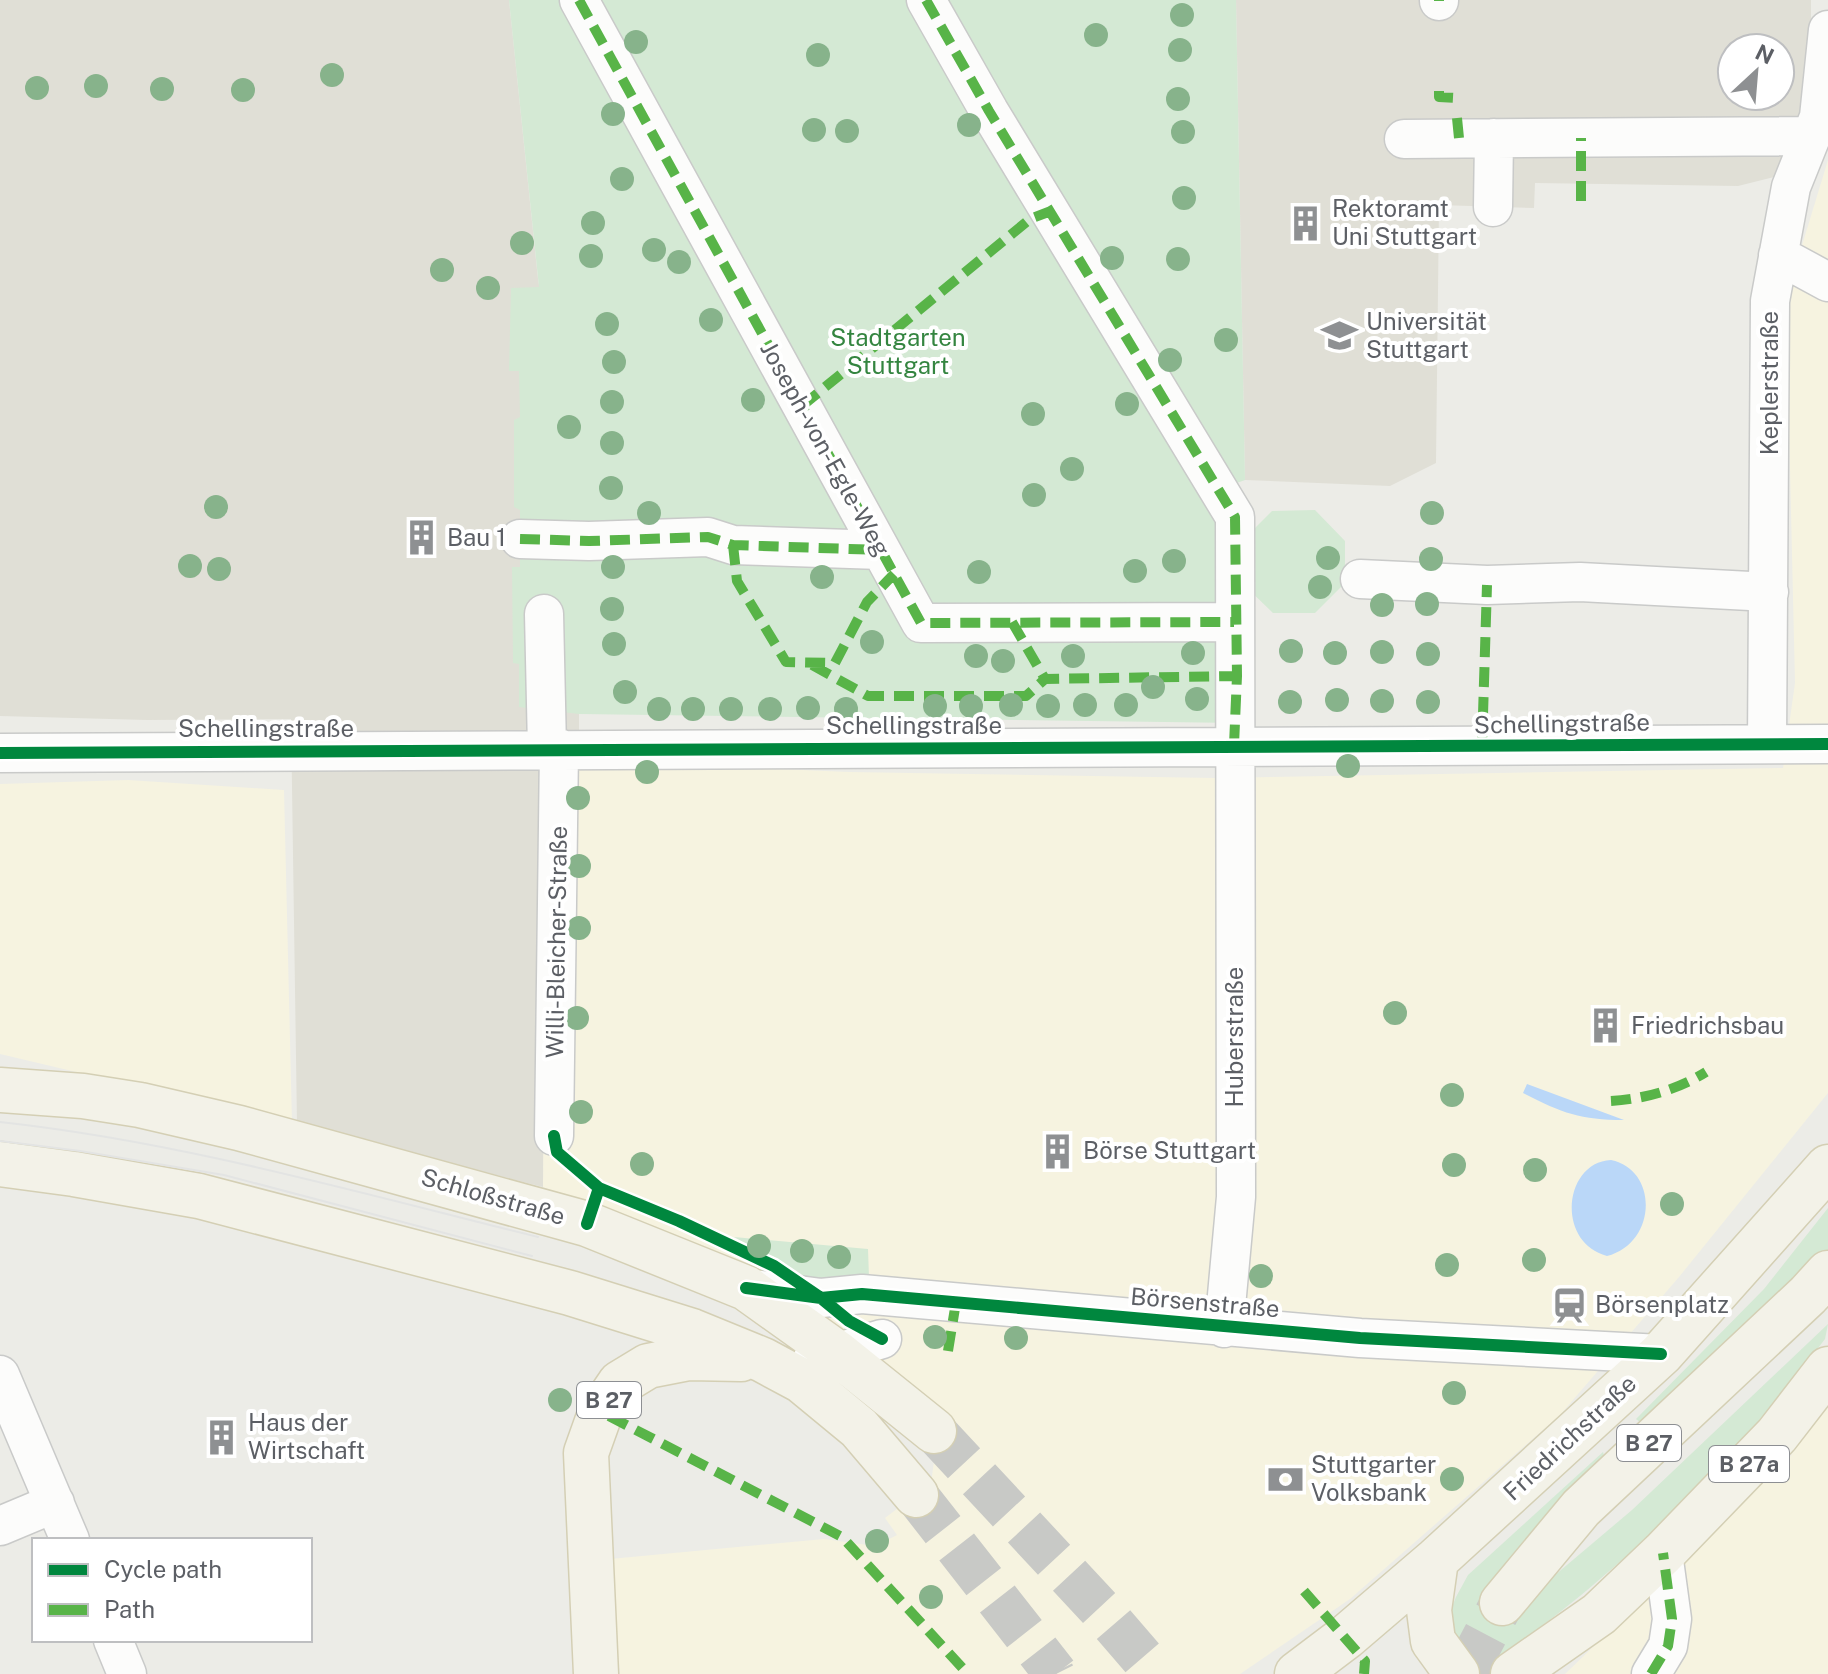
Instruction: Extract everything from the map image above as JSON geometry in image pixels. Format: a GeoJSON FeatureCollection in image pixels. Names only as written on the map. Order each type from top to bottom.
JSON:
{"type":"FeatureCollection","features":[{"type":"Feature","properties":{"kind":"main road","name":"Schloßstraße"},"geometry":{"type":"LineString","coordinates":[[6,1087],[140,1105],[239,1128],[587,1224],[746,1288],[837,1353],[934,1431]]}},
{"type":"Feature","properties":{"kind":"main road"},"geometry":{"type":"LineString","coordinates":[[0,1164],[199,1196],[570,1293],[692,1331],[763,1360]]}},
{"type":"Feature","properties":{"kind":"main road","name":"Friedrichstraße"},"geometry":{"type":"LineString","coordinates":[[1436,1560],[1661,1354],[1828,1167]]}},
{"type":"Feature","properties":{"kind":"main road","name":"B 27"},"geometry":{"type":"LineString","coordinates":[[1502,1603],[1581,1508],[1828,1273]]}},
{"type":"Feature","properties":{"kind":"main road","name":"B 27"},"geometry":{"type":"LineString","coordinates":[[596,1674],[586,1453],[601,1411],[620,1383],[648,1366],[689,1358],[763,1360],[802,1381],[859,1428],[916,1495]]}},
{"type":"Feature","properties":{"kind":"main road","name":"B 27a"},"geometry":{"type":"LineString","coordinates":[[1513,1674],[1599,1614],[1663,1553],[1777,1435],[1828,1369]]}},
{"type":"Feature","properties":{"kind":"main road"},"geometry":{"type":"LineString","coordinates":[[1436,1560],[1429,1610],[1433,1641],[1457,1674]]}},
{"type":"Feature","properties":{"kind":"main road","name":"B 27"},"geometry":{"type":"LineString","coordinates":[[1297,1674],[1346,1637],[1436,1560]]}},
{"type":"Feature","properties":{"kind":"street","name":"Joseph-von-Egle-Weg"},"geometry":{"type":"LineString","coordinates":[[579,0],[921,623],[1234,622]]}},
{"type":"Feature","properties":{"kind":"street","name":"Huberstraße"},"geometry":{"type":"LineString","coordinates":[[926,0],[989,111],[1235,517],[1236,1197],[1224,1328]]}},
{"type":"Feature","properties":{"kind":"street","name":"Keplerstraße"},"geometry":{"type":"LineString","coordinates":[[1767,743],[1770,301],[1791,187],[1819,117],[1828,30]]}},
{"type":"Feature","properties":{"kind":"street"},"geometry":{"type":"LineString","coordinates":[[1404,139],[1812,136]]}},
{"type":"Feature","properties":{"kind":"street"},"geometry":{"type":"LineString","coordinates":[[1493,207],[1494,138]]}},
{"type":"Feature","properties":{"kind":"street"},"geometry":{"type":"LineString","coordinates":[[1778,255],[1828,282]]}},
{"type":"Feature","properties":{"kind":"street"},"geometry":{"type":"LineString","coordinates":[[520,539],[589,541],[708,537],[733,545],[880,550]]}},
{"type":"Feature","properties":{"kind":"street"},"geometry":{"type":"LineString","coordinates":[[1360,579],[1487,585],[1580,582],[1769,592]]}},
{"type":"Feature","properties":{"kind":"street","name":"Willi-Bleicher-Straße"},"geometry":{"type":"LineString","coordinates":[[544,614],[553,748],[554,1136]]}},
{"type":"Feature","properties":{"kind":"street","name":"Schellingstraße"},"geometry":{"type":"LineString","coordinates":[[0,753],[1828,744]]}},
{"type":"Feature","properties":{"kind":"street","name":"Börsenstraße"},"geometry":{"type":"LineString","coordinates":[[746,1288],[821,1298],[862,1294],[926,1299],[1224,1328],[1535,1350],[1661,1354]]}},
{"type":"Feature","properties":{"kind":"street"},"geometry":{"type":"LineString","coordinates":[[763,1360],[804,1362],[882,1339],[926,1299]]}},
{"type":"Feature","properties":{"kind":"street"},"geometry":{"type":"LineString","coordinates":[[880,1386],[882,1339]]}},
{"type":"Feature","properties":{"kind":"street"},"geometry":{"type":"LineString","coordinates":[[0,1375],[69,1538]]}},
{"type":"Feature","properties":{"kind":"street"},"geometry":{"type":"LineString","coordinates":[[0,1526],[55,1503]]}},
{"type":"Feature","properties":{"kind":"street"},"geometry":{"type":"LineString","coordinates":[[1651,1674],[1668,1646],[1672,1619],[1663,1553]]}},
{"type":"Feature","properties":{"kind":"street"},"geometry":{"type":"LineString","coordinates":[[114,1642],[127,1674]]}},
{"type":"Feature","properties":{"kind":"shaded area"},"geometry":{"type":"Polygon","coordinates":[[[0,0],[509,0],[538,279],[579,533],[588,695],[579,714],[579,761],[545,760],[543,1187],[297,1124],[291,719],[147,720],[0,716],[0,0]]]}},
{"type":"Feature","properties":{"kind":"shaded area","name":"Universität Stuttgart"},"geometry":{"type":"Polygon","coordinates":[[[1236,0],[1811,0],[1811,94],[1782,175],[1738,186],[1535,183],[1534,208],[1439,205],[1436,463],[1390,486],[1245,480],[1236,0]]]}},
{"type":"Feature","properties":{"kind":"shaded area"},"geometry":{"type":"Polygon","coordinates":[[[1828,160],[1828,1093],[1679,1277],[1560,1415],[1350,1599],[1240,1674],[620,1674],[610,1559],[824,1539],[875,1546],[897,1535],[885,1518],[931,1483],[940,1418],[710,1255],[543,1187],[545,759],[849,772],[1215,778],[1783,768],[1795,683],[1786,298],[1828,160]]]}},
{"type":"Feature","properties":{"kind":"shaded area"},"geometry":{"type":"Polygon","coordinates":[[[128,780],[284,790],[292,1123],[0,1054],[0,784],[128,780]]]}},
{"type":"Feature","properties":{"kind":"shaded area"},"geometry":{"type":"Polygon","coordinates":[[[1828,1398],[1828,1674],[1565,1674],[1790,1457],[1828,1398]]]}},
{"type":"Feature","properties":{"kind":"green space","name":"Stadtgarten Stuttgart"},"geometry":{"type":"Polygon","coordinates":[[[509,0],[1236,0],[1245,480],[1234,484],[1243,540],[1272,511],[1315,510],[1345,541],[1345,583],[1315,613],[1273,613],[1243,584],[1239,723],[579,714],[519,707],[519,664],[513,663],[512,567],[520,567],[520,510],[514,507],[514,420],[520,417],[519,371],[509,371],[511,288],[539,287],[509,0]]]}},
{"type":"Feature","properties":{"kind":"green space"},"geometry":{"type":"Polygon","coordinates":[[[1828,1208],[1828,1253],[1646,1427],[1636,1419],[1764,1289],[1828,1208]]]}},
{"type":"Feature","properties":{"kind":"green space"},"geometry":{"type":"Polygon","coordinates":[[[734,1237],[868,1249],[869,1277],[814,1283],[734,1237]]]}},
{"type":"Feature","properties":{"kind":"green space"},"geometry":{"type":"Polygon","coordinates":[[[1828,1324],[1825,1339],[1777,1400],[1699,1486],[1600,1579],[1540,1627],[1493,1659],[1468,1656],[1454,1641],[1450,1612],[1468,1575],[1603,1452],[1606,1463],[1509,1614],[1632,1510],[1828,1324]]]}},
{"type":"Feature","properties":{"kind":"water"},"geometry":{"type":"Polygon","coordinates":[[[1527,1084],[1624,1120],[1595,1119],[1560,1110],[1523,1093],[1527,1084]]]}},
{"type":"Feature","properties":{"kind":"water"},"geometry":{"type":"Polygon","coordinates":[[[1611,1160],[1627,1166],[1638,1177],[1646,1207],[1643,1223],[1635,1237],[1623,1249],[1607,1256],[1590,1248],[1579,1235],[1573,1220],[1572,1204],[1575,1188],[1583,1174],[1595,1164],[1611,1160]]]}},
{"type":"Feature","properties":{"kind":"tunnel"},"geometry":{"type":"LineString","coordinates":[[934,1431],[1101,1610],[1156,1674]]}},
{"type":"Feature","properties":{"kind":"tunnel"},"geometry":{"type":"LineString","coordinates":[[916,1495],[1056,1674]]}},
{"type":"Feature","properties":{"kind":"tunnel"},"geometry":{"type":"LineString","coordinates":[[1467,1674],[1502,1603]]}},
{"type":"Feature","properties":{"kind":"tram line"},"geometry":{"type":"LineString","coordinates":[[0,1122],[136,1142],[204,1156],[538,1237]]}},
{"type":"Feature","properties":{"kind":"tram line"},"geometry":{"type":"LineString","coordinates":[[0,1141],[224,1175],[532,1256]]}},
{"type":"Feature","properties":{"kind":"marked path"},"geometry":{"type":"LineString","coordinates":[[579,0],[921,623],[1234,622]]}},
{"type":"Feature","properties":{"kind":"marked path"},"geometry":{"type":"LineString","coordinates":[[926,0],[989,111],[1235,517],[1237,676],[1234,745]]}},
{"type":"Feature","properties":{"kind":"marked path"},"geometry":{"type":"LineString","coordinates":[[1439,91],[1439,97],[1457,100]]}},
{"type":"Feature","properties":{"kind":"marked path"},"geometry":{"type":"LineString","coordinates":[[1457,118],[1459,138]]}},
{"type":"Feature","properties":{"kind":"marked path"},"geometry":{"type":"LineString","coordinates":[[1581,138],[1581,201]]}},
{"type":"Feature","properties":{"kind":"marked path"},"geometry":{"type":"LineString","coordinates":[[802,406],[1030,219],[1051,211]]}},
{"type":"Feature","properties":{"kind":"marked path"},"geometry":{"type":"LineString","coordinates":[[520,539],[589,541],[708,537],[733,545],[880,550]]}},
{"type":"Feature","properties":{"kind":"marked path"},"geometry":{"type":"LineString","coordinates":[[733,545],[737,581],[786,662],[835,663],[867,602],[894,574]]}},
{"type":"Feature","properties":{"kind":"marked path"},"geometry":{"type":"LineString","coordinates":[[1482,747],[1487,585]]}},
{"type":"Feature","properties":{"kind":"marked path"},"geometry":{"type":"LineString","coordinates":[[1012,622],[1045,679],[1237,676]]}},
{"type":"Feature","properties":{"kind":"marked path"},"geometry":{"type":"LineString","coordinates":[[812,665],[868,696],[1026,696],[1045,679]]}},
{"type":"Feature","properties":{"kind":"marked path"},"geometry":{"type":"LineString","coordinates":[[1611,1101],[1660,1092],[1706,1072]]}},
{"type":"Feature","properties":{"kind":"marked path"},"geometry":{"type":"LineString","coordinates":[[948,1351],[956,1302]]}},
{"type":"Feature","properties":{"kind":"marked path"},"geometry":{"type":"LineString","coordinates":[[609,1416],[842,1537],[968,1674]]}},
{"type":"Feature","properties":{"kind":"marked path"},"geometry":{"type":"LineString","coordinates":[[1651,1674],[1668,1646],[1672,1619],[1663,1553]]}},
{"type":"Feature","properties":{"kind":"marked path"},"geometry":{"type":"LineString","coordinates":[[1304,1591],[1365,1661],[1364,1674]]}},
{"type":"Feature","properties":{"kind":"cycle path"},"geometry":{"type":"LineString","coordinates":[[0,753],[1828,744]]}},
{"type":"Feature","properties":{"kind":"cycle path"},"geometry":{"type":"LineString","coordinates":[[554,1136],[557,1152],[599,1188],[587,1224]]}},
{"type":"Feature","properties":{"kind":"cycle path"},"geometry":{"type":"LineString","coordinates":[[599,1188],[679,1221],[774,1266],[849,1321],[882,1339]]}},
{"type":"Feature","properties":{"kind":"cycle path"},"geometry":{"type":"LineString","coordinates":[[746,1288],[821,1298],[862,1294],[1360,1338],[1661,1354]]}},
{"type":"Feature","properties":{"kind":"place","name":"Rektoramt Uni Stuttgart"},"geometry":{"type":"Point","coordinates":[1306,223]}},
{"type":"Feature","properties":{"kind":"place","name":"Universität Stuttgart"},"geometry":{"type":"Point","coordinates":[1340,336]}},
{"type":"Feature","properties":{"kind":"place","name":"Bau 1"},"geometry":{"type":"Point","coordinates":[421,538]}},
{"type":"Feature","properties":{"kind":"place","name":"Friedrichsbau"},"geometry":{"type":"Point","coordinates":[1605,1026]}},
{"type":"Feature","properties":{"kind":"place","name":"Börse Stuttgart"},"geometry":{"type":"Point","coordinates":[1057,1151]}},
{"type":"Feature","properties":{"kind":"place","name":"Börsenplatz"},"geometry":{"type":"Point","coordinates":[1569,1305]}},
{"type":"Feature","properties":{"kind":"place","name":"Haus der Wirtschaft"},"geometry":{"type":"Point","coordinates":[222,1437]}},
{"type":"Feature","properties":{"kind":"place","name":"Stuttgarter Volksbank"},"geometry":{"type":"Point","coordinates":[1285,1479]}}]}
